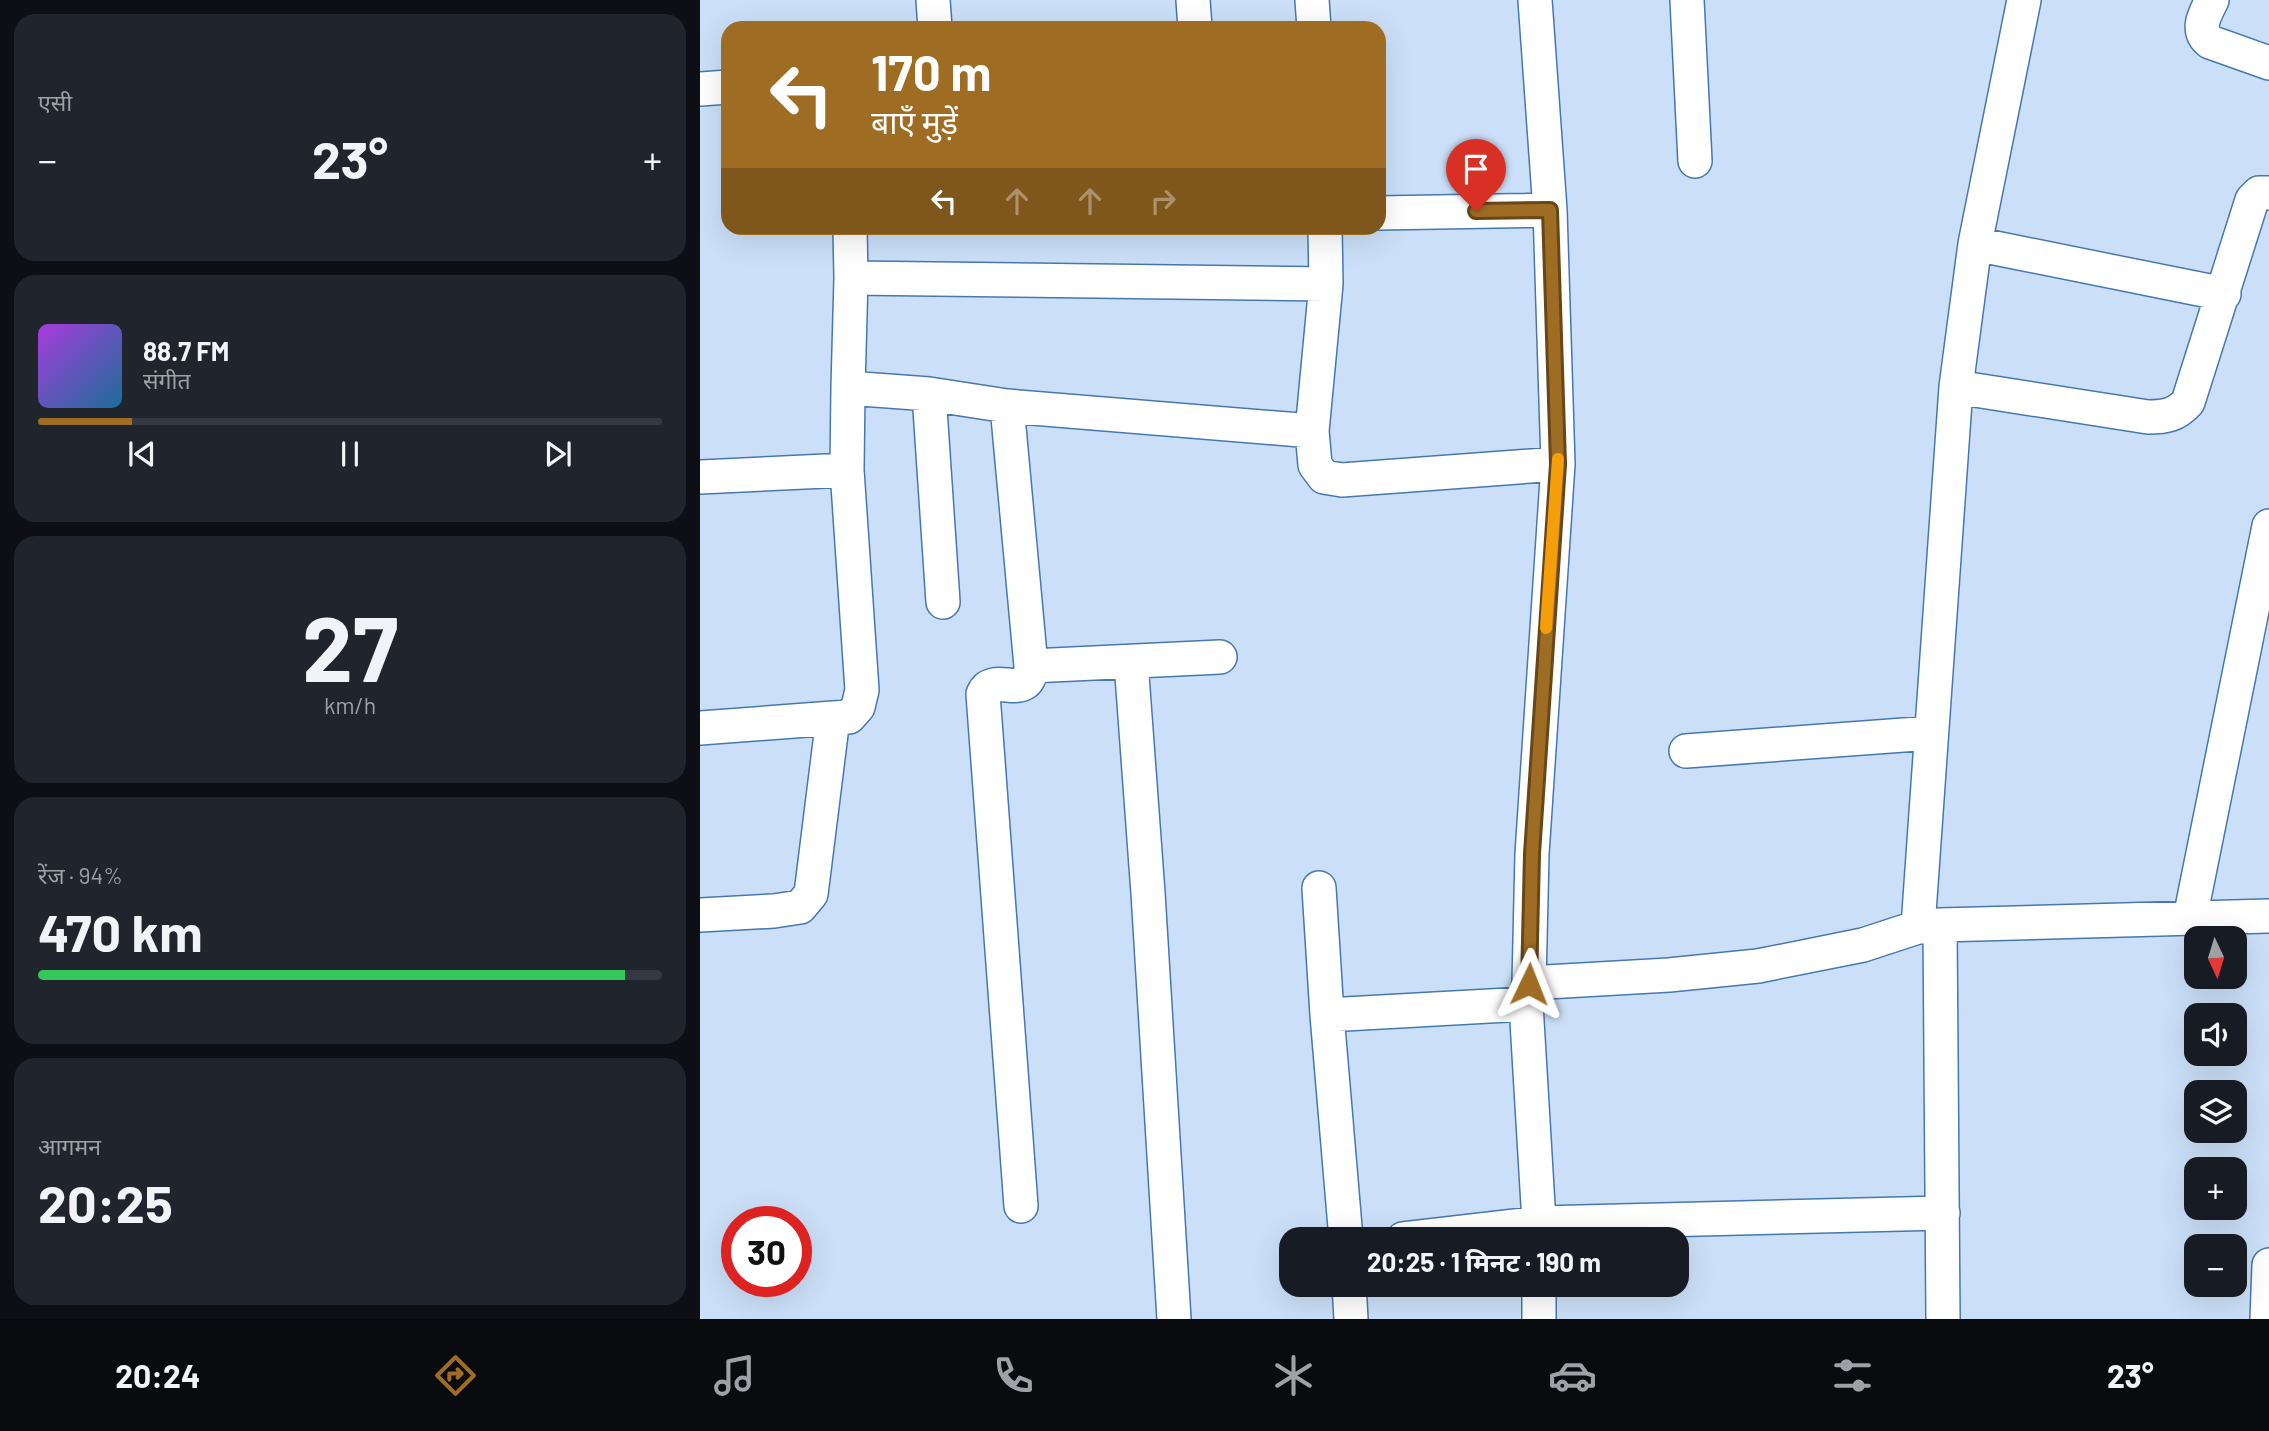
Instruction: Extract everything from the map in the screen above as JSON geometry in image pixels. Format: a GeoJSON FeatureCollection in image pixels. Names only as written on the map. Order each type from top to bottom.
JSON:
{"type":"FeatureCollection","features":[{"type":"Feature","properties":{"kind":"street"},"geometry":{"type":"LineString","coordinates":[[933,0],[934,21]]}},
{"type":"Feature","properties":{"kind":"street"},"geometry":{"type":"LineString","coordinates":[[1193,0],[1194,21]]}},
{"type":"Feature","properties":{"kind":"street"},"geometry":{"type":"LineString","coordinates":[[1312,0],[1314,21]]}},
{"type":"Feature","properties":{"kind":"street"},"geometry":{"type":"LineString","coordinates":[[1535,0],[1550,210],[1558,464],[1532,854],[1527,994],[1540,1227]]}},
{"type":"Feature","properties":{"kind":"street"},"geometry":{"type":"LineString","coordinates":[[1687,0],[1695,161]]}},
{"type":"Feature","properties":{"kind":"street"},"geometry":{"type":"LineString","coordinates":[[1943,1319],[1943,1213],[1929,926],[1931,733],[1956,387],[1975,244],[2024,0]]}},
{"type":"Feature","properties":{"kind":"street"},"geometry":{"type":"LineString","coordinates":[[2212,0],[2203,20],[2202,33],[2205,38],[2269,63]]}},
{"type":"Feature","properties":{"kind":"street"},"geometry":{"type":"LineString","coordinates":[[700,89],[721,88]]}},
{"type":"Feature","properties":{"kind":"street"},"geometry":{"type":"LineString","coordinates":[[1956,387],[2148,417],[2165,417],[2179,412],[2188,402],[2252,200],[2259,193],[2269,193]]}},
{"type":"Feature","properties":{"kind":"street"},"geometry":{"type":"LineString","coordinates":[[1386,213],[1550,210]]}},
{"type":"Feature","properties":{"kind":"street"},"geometry":{"type":"LineString","coordinates":[[700,728],[849,717],[858,707],[862,690],[846,470],[850,235]]}},
{"type":"Feature","properties":{"kind":"street"},"geometry":{"type":"LineString","coordinates":[[1325,235],[1326,284],[1312,431],[1315,465],[1324,477],[1342,480],[1558,464]]}},
{"type":"Feature","properties":{"kind":"street"},"geometry":{"type":"LineString","coordinates":[[1975,244],[2224,294]]}},
{"type":"Feature","properties":{"kind":"street"},"geometry":{"type":"LineString","coordinates":[[851,278],[1326,284]]}},
{"type":"Feature","properties":{"kind":"street"},"geometry":{"type":"LineString","coordinates":[[848,388],[929,394],[1007,406],[1312,431]]}},
{"type":"Feature","properties":{"kind":"street"},"geometry":{"type":"LineString","coordinates":[[929,394],[943,602]]}},
{"type":"Feature","properties":{"kind":"street"},"geometry":{"type":"LineString","coordinates":[[1007,406],[1031,677],[1021,684],[991,685],[985,688],[983,694],[1021,1206]]}},
{"type":"Feature","properties":{"kind":"street"},"geometry":{"type":"LineString","coordinates":[[700,477],[846,470]]}},
{"type":"Feature","properties":{"kind":"street"},"geometry":{"type":"LineString","coordinates":[[2190,918],[2269,526]]}},
{"type":"Feature","properties":{"kind":"street"},"geometry":{"type":"LineString","coordinates":[[1031,666],[1220,657]]}},
{"type":"Feature","properties":{"kind":"street"},"geometry":{"type":"LineString","coordinates":[[1131,662],[1174,1319]]}},
{"type":"Feature","properties":{"kind":"street"},"geometry":{"type":"LineString","coordinates":[[700,915],[774,911],[800,906],[811,894],[833,718]]}},
{"type":"Feature","properties":{"kind":"street"},"geometry":{"type":"LineString","coordinates":[[1686,751],[1931,733]]}},
{"type":"Feature","properties":{"kind":"street"},"geometry":{"type":"LineString","coordinates":[[1319,888],[1345,1227]]}},
{"type":"Feature","properties":{"kind":"street"},"geometry":{"type":"LineString","coordinates":[[1327,1015],[1758,966],[1863,945],[1929,926],[2269,916]]}},
{"type":"Feature","properties":{"kind":"street"},"geometry":{"type":"LineString","coordinates":[[1630,1227],[1943,1213]]}},
{"type":"Feature","properties":{"kind":"street"},"geometry":{"type":"LineString","coordinates":[[2267,1319],[2269,1265]]}},
{"type":"Feature","properties":{"kind":"street"},"geometry":{"type":"LineString","coordinates":[[1350,1297],[1351,1319]]}},
{"type":"Feature","properties":{"kind":"street"},"geometry":{"type":"LineString","coordinates":[[1539,1297],[1539,1319]]}},
{"type":"Feature","properties":{"kind":"slow traffic"},"geometry":{"type":"LineString","coordinates":[[1546,628],[1558,459]]}},
{"type":"Feature","properties":{"kind":"route"},"geometry":{"type":"LineString","coordinates":[[1476,211],[1550,210],[1558,464],[1532,854],[1529,984]]}}]}
